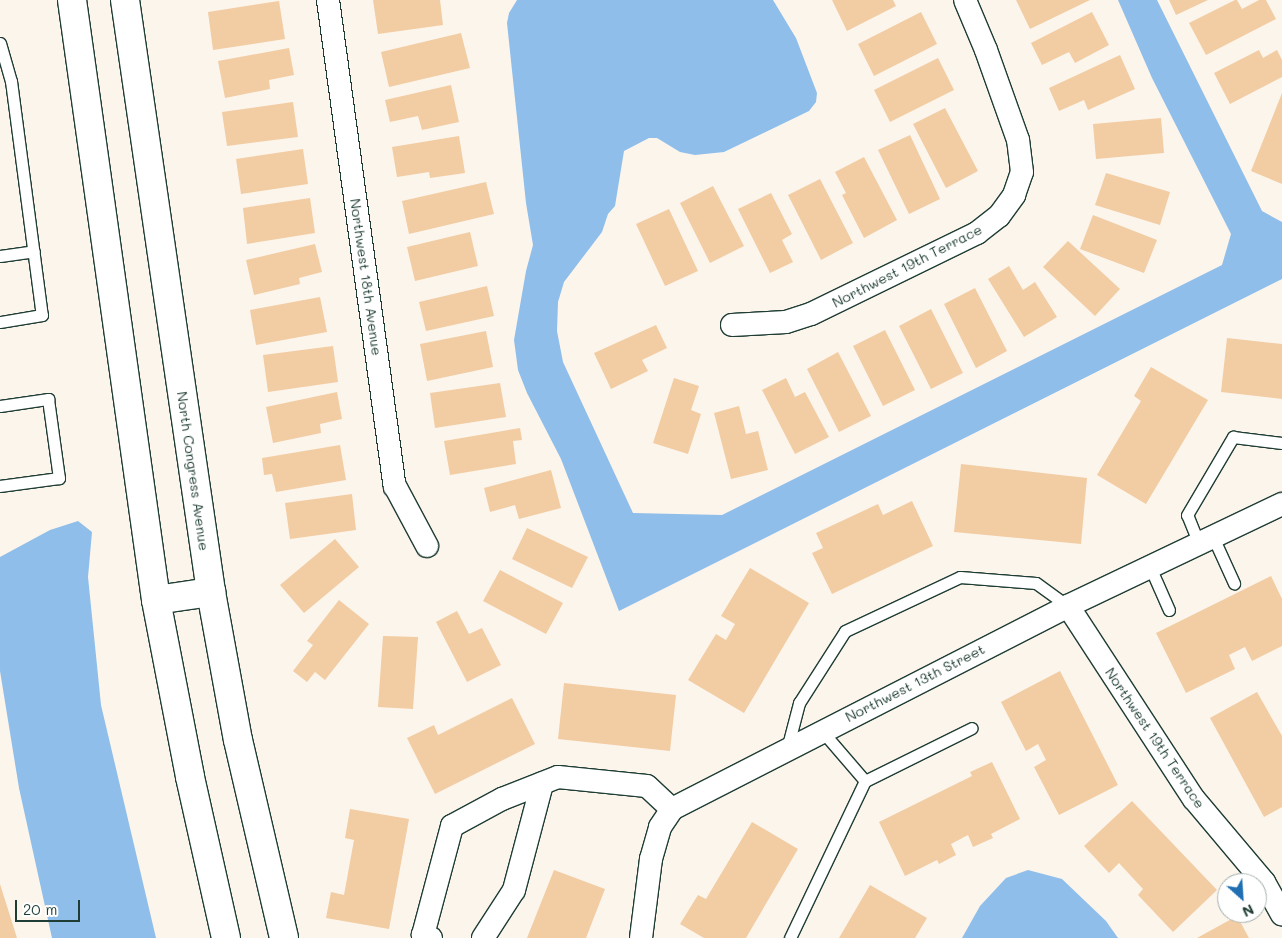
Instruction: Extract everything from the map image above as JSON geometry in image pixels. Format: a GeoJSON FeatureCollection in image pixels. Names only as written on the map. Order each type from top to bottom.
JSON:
{"type":"FeatureCollection","features":[{"type":"Feature","properties":{"kind":"main road"},"geometry":{"type":"LineString","coordinates":[[72,0],[156,600],[190,777],[226,938]]}},
{"type":"Feature","properties":{"kind":"main road","name":"North Congress Avenue"},"geometry":{"type":"LineString","coordinates":[[125,0],[211,592],[238,740],[284,938]]}},
{"type":"Feature","properties":{"kind":"main road"},"geometry":{"type":"LineString","coordinates":[[156,600],[211,592]]}},
{"type":"Feature","properties":{"kind":"street","name":"Northwest 18th Avenue"},"geometry":{"type":"LineString","coordinates":[[328,0],[395,486],[427,546]]}},
{"type":"Feature","properties":{"kind":"street","name":"Northwest 19th Terrace"},"geometry":{"type":"LineString","coordinates":[[732,325],[786,322],[811,314],[977,233],[999,216],[1014,195],[1022,172],[1018,140],[986,50],[965,0]]}},
{"type":"Feature","properties":{"kind":"street","name":"Northwest 13th Street"},"geometry":{"type":"LineString","coordinates":[[672,809],[1068,606],[1282,504]]}},
{"type":"Feature","properties":{"kind":"street","name":"Northwest 19th Terrace"},"geometry":{"type":"LineString","coordinates":[[1068,606],[1194,799],[1264,882],[1282,914]]}},
{"type":"Feature","properties":{"kind":"street"},"geometry":{"type":"LineString","coordinates":[[431,938],[423,935],[452,826],[502,799],[558,778],[647,786],[672,809],[660,827],[651,859],[642,938]]}},
{"type":"Feature","properties":{"kind":"street"},"geometry":{"type":"LineString","coordinates":[[483,938],[514,890],[542,784]]}},
{"type":"Feature","properties":{"kind":"lane"},"geometry":{"type":"LineString","coordinates":[[0,44],[11,81],[42,315],[0,322]]}},
{"type":"Feature","properties":{"kind":"lane"},"geometry":{"type":"LineString","coordinates":[[0,256],[34,251]]}},
{"type":"Feature","properties":{"kind":"lane"},"geometry":{"type":"LineString","coordinates":[[0,406],[48,399],[59,478],[0,486]]}},
{"type":"Feature","properties":{"kind":"lane"},"geometry":{"type":"LineString","coordinates":[[1234,583],[1187,515],[1233,437],[1282,443]]}},
{"type":"Feature","properties":{"kind":"lane"},"geometry":{"type":"LineString","coordinates":[[1150,567],[1169,610]]}},
{"type":"Feature","properties":{"kind":"lane"},"geometry":{"type":"LineString","coordinates":[[787,749],[799,703],[845,631],[960,578],[1036,583],[1068,606]]}},
{"type":"Feature","properties":{"kind":"lane"},"geometry":{"type":"LineString","coordinates":[[790,938],[865,781],[972,728]]}},
{"type":"Feature","properties":{"kind":"lane"},"geometry":{"type":"LineString","coordinates":[[822,731],[865,781]]}},
{"type":"Feature","properties":{"kind":"water"},"geometry":{"type":"Polygon","coordinates":[[[517,0],[773,0],[796,38],[817,93],[816,102],[809,111],[724,152],[695,155],[680,152],[657,138],[649,138],[624,151],[615,206],[608,214],[602,232],[564,282],[558,302],[557,331],[563,362],[633,513],[722,515],[1222,265],[1231,234],[1152,78],[1118,0],[1157,0],[1262,211],[1282,222],[1282,279],[619,611],[561,459],[527,393],[518,370],[514,340],[526,271],[533,245],[526,203],[507,23],[509,13],[517,0]]]}},
{"type":"Feature","properties":{"kind":"water"},"geometry":{"type":"Polygon","coordinates":[[[78,521],[92,532],[88,577],[101,705],[156,938],[52,938],[19,788],[0,671],[0,557],[50,530],[78,521]]]}},
{"type":"Feature","properties":{"kind":"water"},"geometry":{"type":"Polygon","coordinates":[[[1028,870],[1062,879],[1106,921],[1118,938],[962,938],[980,906],[1006,878],[1028,870]]]}},
{"type":"Feature","properties":{"kind":"building"},"geometry":{"type":"Polygon","coordinates":[[[373,0],[440,0],[443,25],[378,34],[373,0]]]}},
{"type":"Feature","properties":{"kind":"building"},"geometry":{"type":"Polygon","coordinates":[[[832,0],[893,0],[896,6],[847,31],[832,0]]]}},
{"type":"Feature","properties":{"kind":"building"},"geometry":{"type":"Polygon","coordinates":[[[1016,0],[1090,0],[1030,29],[1016,0]]]}},
{"type":"Feature","properties":{"kind":"building"},"geometry":{"type":"Polygon","coordinates":[[[1169,0],[1208,0],[1176,15],[1169,0]]]}},
{"type":"Feature","properties":{"kind":"building"},"geometry":{"type":"Polygon","coordinates":[[[1237,0],[1242,9],[1259,0],[1266,0],[1276,19],[1206,55],[1189,23],[1237,0]]]}},
{"type":"Feature","properties":{"kind":"building"},"geometry":{"type":"Polygon","coordinates":[[[279,1],[285,39],[213,50],[208,12],[279,1]]]}},
{"type":"Feature","properties":{"kind":"building"},"geometry":{"type":"Polygon","coordinates":[[[921,12],[937,44],[874,76],[858,44],[921,12]]]}},
{"type":"Feature","properties":{"kind":"building"},"geometry":{"type":"Polygon","coordinates":[[[1092,12],[1109,45],[1075,63],[1069,52],[1042,65],[1031,43],[1092,12]]]}},
{"type":"Feature","properties":{"kind":"building"},"geometry":{"type":"Polygon","coordinates":[[[461,33],[470,68],[389,87],[381,52],[461,33]]]}},
{"type":"Feature","properties":{"kind":"building"},"geometry":{"type":"Polygon","coordinates":[[[289,48],[294,75],[269,80],[270,89],[225,98],[218,61],[289,48]]]}},
{"type":"Feature","properties":{"kind":"building"},"geometry":{"type":"Polygon","coordinates":[[[1259,50],[1263,58],[1277,50],[1282,60],[1282,77],[1230,104],[1214,73],[1259,50]]]}},
{"type":"Feature","properties":{"kind":"building"},"geometry":{"type":"Polygon","coordinates":[[[1120,55],[1135,89],[1088,110],[1084,100],[1059,111],[1049,88],[1120,55]]]}},
{"type":"Feature","properties":{"kind":"building"},"geometry":{"type":"Polygon","coordinates":[[[938,58],[954,90],[890,122],[874,90],[938,58]]]}},
{"type":"Feature","properties":{"kind":"building"},"geometry":{"type":"Polygon","coordinates":[[[451,85],[459,122],[422,130],[418,116],[390,122],[385,100],[451,85]]]}},
{"type":"Feature","properties":{"kind":"building"},"geometry":{"type":"Polygon","coordinates":[[[1282,93],[1282,184],[1251,171],[1282,93]]]}},
{"type":"Feature","properties":{"kind":"building"},"geometry":{"type":"Polygon","coordinates":[[[293,102],[298,137],[227,146],[222,112],[293,102]]]}},
{"type":"Feature","properties":{"kind":"building"},"geometry":{"type":"Polygon","coordinates":[[[945,108],[978,171],[946,188],[913,124],[945,108]]]}},
{"type":"Feature","properties":{"kind":"building"},"geometry":{"type":"Polygon","coordinates":[[[1161,118],[1164,153],[1096,159],[1093,124],[1161,118]]]}},
{"type":"Feature","properties":{"kind":"building"},"geometry":{"type":"Polygon","coordinates":[[[910,135],[940,199],[909,214],[878,150],[910,135]]]}},
{"type":"Feature","properties":{"kind":"building"},"geometry":{"type":"Polygon","coordinates":[[[459,136],[465,173],[430,178],[429,172],[397,177],[392,147],[459,136]]]}},
{"type":"Feature","properties":{"kind":"building"},"geometry":{"type":"Polygon","coordinates":[[[303,149],[308,184],[241,194],[236,159],[303,149]]]}},
{"type":"Feature","properties":{"kind":"building"},"geometry":{"type":"Polygon","coordinates":[[[864,157],[897,220],[864,238],[842,195],[846,193],[835,172],[864,157]]]}},
{"type":"Feature","properties":{"kind":"building"},"geometry":{"type":"Polygon","coordinates":[[[1106,173],[1170,192],[1160,225],[1095,205],[1106,173]]]}},
{"type":"Feature","properties":{"kind":"building"},"geometry":{"type":"Polygon","coordinates":[[[820,179],[853,243],[821,260],[788,195],[820,179]]]}},
{"type":"Feature","properties":{"kind":"building"},"geometry":{"type":"Polygon","coordinates":[[[486,182],[494,214],[409,234],[402,201],[486,182]]]}},
{"type":"Feature","properties":{"kind":"building"},"geometry":{"type":"Polygon","coordinates":[[[713,186],[744,246],[710,263],[680,203],[713,186]]]}},
{"type":"Feature","properties":{"kind":"building"},"geometry":{"type":"Polygon","coordinates":[[[771,193],[792,234],[782,240],[793,262],[770,273],[738,209],[771,193]]]}},
{"type":"Feature","properties":{"kind":"building"},"geometry":{"type":"Polygon","coordinates":[[[310,198],[315,233],[247,244],[243,208],[310,198]]]}},
{"type":"Feature","properties":{"kind":"building"},"geometry":{"type":"Polygon","coordinates":[[[669,209],[698,271],[665,286],[636,224],[669,209]]]}},
{"type":"Feature","properties":{"kind":"building"},"geometry":{"type":"Polygon","coordinates":[[[1093,215],[1157,240],[1144,273],[1080,249],[1093,215]]]}},
{"type":"Feature","properties":{"kind":"building"},"geometry":{"type":"Polygon","coordinates":[[[470,232],[478,266],[415,281],[407,247],[470,232]]]}},
{"type":"Feature","properties":{"kind":"building"},"geometry":{"type":"Polygon","coordinates":[[[1068,241],[1120,289],[1095,316],[1043,267],[1068,241]]]}},
{"type":"Feature","properties":{"kind":"building"},"geometry":{"type":"Polygon","coordinates":[[[315,244],[322,272],[299,278],[300,284],[254,295],[246,260],[315,244]]]}},
{"type":"Feature","properties":{"kind":"building"},"geometry":{"type":"Polygon","coordinates":[[[1009,266],[1023,290],[1035,282],[1057,317],[1024,337],[988,279],[1009,266]]]}},
{"type":"Feature","properties":{"kind":"building"},"geometry":{"type":"Polygon","coordinates":[[[487,286],[494,316],[426,331],[419,302],[487,286]]]}},
{"type":"Feature","properties":{"kind":"building"},"geometry":{"type":"Polygon","coordinates":[[[975,288],[1007,351],[976,368],[944,304],[975,288]]]}},
{"type":"Feature","properties":{"kind":"building"},"geometry":{"type":"Polygon","coordinates":[[[320,297],[327,332],[256,345],[250,310],[320,297]]]}},
{"type":"Feature","properties":{"kind":"building"},"geometry":{"type":"Polygon","coordinates":[[[931,309],[963,373],[931,389],[899,326],[931,309]]]}},
{"type":"Feature","properties":{"kind":"building"},"geometry":{"type":"Polygon","coordinates":[[[656,325],[667,348],[642,360],[648,371],[611,389],[594,353],[656,325]]]}},
{"type":"Feature","properties":{"kind":"building"},"geometry":{"type":"Polygon","coordinates":[[[885,330],[915,390],[883,406],[853,346],[885,330]]]}},
{"type":"Feature","properties":{"kind":"building"},"geometry":{"type":"Polygon","coordinates":[[[486,331],[493,367],[427,381],[420,344],[486,331]]]}},
{"type":"Feature","properties":{"kind":"building"},"geometry":{"type":"Polygon","coordinates":[[[1227,338],[1282,344],[1282,399],[1221,392],[1227,338]]]}},
{"type":"Feature","properties":{"kind":"building"},"geometry":{"type":"Polygon","coordinates":[[[333,346],[338,382],[268,392],[263,355],[333,346]]]}},
{"type":"Feature","properties":{"kind":"building"},"geometry":{"type":"Polygon","coordinates":[[[838,352],[871,416],[839,432],[807,369],[838,352]]]}},
{"type":"Feature","properties":{"kind":"building"},"geometry":{"type":"Polygon","coordinates":[[[1151,367],[1208,400],[1146,504],[1097,475],[1141,401],[1134,396],[1151,367]]]}},
{"type":"Feature","properties":{"kind":"building"},"geometry":{"type":"Polygon","coordinates":[[[674,378],[699,386],[691,410],[701,414],[688,454],[653,443],[674,378]]]}},
{"type":"Feature","properties":{"kind":"building"},"geometry":{"type":"Polygon","coordinates":[[[786,378],[795,397],[805,392],[829,437],[795,454],[762,390],[786,378]]]}},
{"type":"Feature","properties":{"kind":"building"},"geometry":{"type":"Polygon","coordinates":[[[500,383],[506,417],[435,428],[430,393],[500,383]]]}},
{"type":"Feature","properties":{"kind":"building"},"geometry":{"type":"Polygon","coordinates":[[[337,392],[342,419],[320,424],[321,433],[273,443],[266,407],[337,392]]]}},
{"type":"Feature","properties":{"kind":"building"},"geometry":{"type":"Polygon","coordinates":[[[739,406],[746,434],[758,431],[768,470],[731,479],[714,413],[739,406]]]}},
{"type":"Feature","properties":{"kind":"building"},"geometry":{"type":"Polygon","coordinates":[[[520,428],[522,440],[513,441],[516,464],[450,475],[444,441],[520,428]]]}},
{"type":"Feature","properties":{"kind":"building"},"geometry":{"type":"Polygon","coordinates":[[[340,445],[346,480],[276,492],[272,474],[264,475],[262,458],[340,445]]]}},
{"type":"Feature","properties":{"kind":"building"},"geometry":{"type":"Polygon","coordinates":[[[961,464],[1087,478],[1081,544],[954,532],[961,464]]]}},
{"type":"Feature","properties":{"kind":"building"},"geometry":{"type":"Polygon","coordinates":[[[551,470],[561,508],[519,519],[515,505],[490,512],[484,488],[551,470]]]}},
{"type":"Feature","properties":{"kind":"building"},"geometry":{"type":"Polygon","coordinates":[[[352,494],[356,530],[290,539],[285,503],[352,494]]]}},
{"type":"Feature","properties":{"kind":"building"},"geometry":{"type":"Polygon","coordinates":[[[912,501],[933,546],[832,594],[812,553],[823,548],[816,533],[878,504],[883,515],[912,501]]]}},
{"type":"Feature","properties":{"kind":"building"},"geometry":{"type":"Polygon","coordinates":[[[527,528],[588,557],[572,588],[512,559],[527,528]]]}},
{"type":"Feature","properties":{"kind":"building"},"geometry":{"type":"Polygon","coordinates":[[[335,539],[359,567],[304,613],[280,585],[335,539]]]}},
{"type":"Feature","properties":{"kind":"building"},"geometry":{"type":"Polygon","coordinates":[[[750,568],[809,603],[744,713],[688,680],[716,634],[726,640],[735,624],[721,616],[750,568]]]}},
{"type":"Feature","properties":{"kind":"building"},"geometry":{"type":"Polygon","coordinates":[[[500,570],[563,603],[546,634],[483,601],[500,570]]]}},
{"type":"Feature","properties":{"kind":"building"},"geometry":{"type":"Polygon","coordinates":[[[1271,576],[1282,599],[1282,646],[1252,661],[1245,647],[1229,655],[1235,669],[1186,693],[1156,633],[1271,576]]]}},
{"type":"Feature","properties":{"kind":"building"},"geometry":{"type":"Polygon","coordinates":[[[339,600],[369,624],[325,680],[315,672],[307,682],[293,671],[313,645],[307,641],[339,600]]]}},
{"type":"Feature","properties":{"kind":"building"},"geometry":{"type":"Polygon","coordinates":[[[457,611],[469,634],[482,628],[501,665],[467,682],[436,622],[457,611]]]}},
{"type":"Feature","properties":{"kind":"building"},"geometry":{"type":"Polygon","coordinates":[[[383,636],[418,637],[413,709],[378,707],[383,636]]]}},
{"type":"Feature","properties":{"kind":"building"},"geometry":{"type":"Polygon","coordinates":[[[1060,671],[1118,785],[1059,815],[1034,767],[1046,760],[1038,744],[1026,751],[1001,702],[1060,671]]]}},
{"type":"Feature","properties":{"kind":"building"},"geometry":{"type":"Polygon","coordinates":[[[564,683],[676,695],[670,751],[558,739],[564,683]]]}},
{"type":"Feature","properties":{"kind":"building"},"geometry":{"type":"Polygon","coordinates":[[[1257,692],[1282,736],[1282,807],[1264,817],[1210,718],[1257,692]]]}},
{"type":"Feature","properties":{"kind":"building"},"geometry":{"type":"Polygon","coordinates":[[[512,698],[535,744],[435,794],[407,738],[434,725],[438,735],[512,698]]]}},
{"type":"Feature","properties":{"kind":"building"},"geometry":{"type":"Polygon","coordinates":[[[992,762],[1020,819],[991,834],[993,838],[973,847],[968,835],[951,844],[956,855],[939,864],[937,860],[905,876],[879,822],[972,776],[970,772],[992,762]]]}},
{"type":"Feature","properties":{"kind":"building"},"geometry":{"type":"Polygon","coordinates":[[[1132,801],[1217,890],[1173,932],[1138,895],[1143,889],[1119,863],[1109,873],[1084,846],[1132,801]]]}},
{"type":"Feature","properties":{"kind":"building"},"geometry":{"type":"Polygon","coordinates":[[[350,809],[409,819],[389,929],[326,918],[331,892],[344,895],[354,840],[345,838],[350,809]]]}},
{"type":"Feature","properties":{"kind":"building"},"geometry":{"type":"Polygon","coordinates":[[[752,822],[798,849],[746,938],[704,938],[680,924],[698,895],[706,899],[752,822]]]}},
{"type":"Feature","properties":{"kind":"building"},"geometry":{"type":"Polygon","coordinates":[[[554,870],[605,889],[586,938],[527,938],[554,870]]]}},
{"type":"Feature","properties":{"kind":"building"},"geometry":{"type":"Polygon","coordinates":[[[0,884],[17,938],[0,938],[0,884]]]}},
{"type":"Feature","properties":{"kind":"building"},"geometry":{"type":"Polygon","coordinates":[[[870,885],[927,918],[915,938],[839,938],[870,885]]]}},
{"type":"Feature","properties":{"kind":"building"},"geometry":{"type":"Polygon","coordinates":[[[1224,923],[1241,923],[1249,938],[1197,938],[1224,923]]]}}]}
